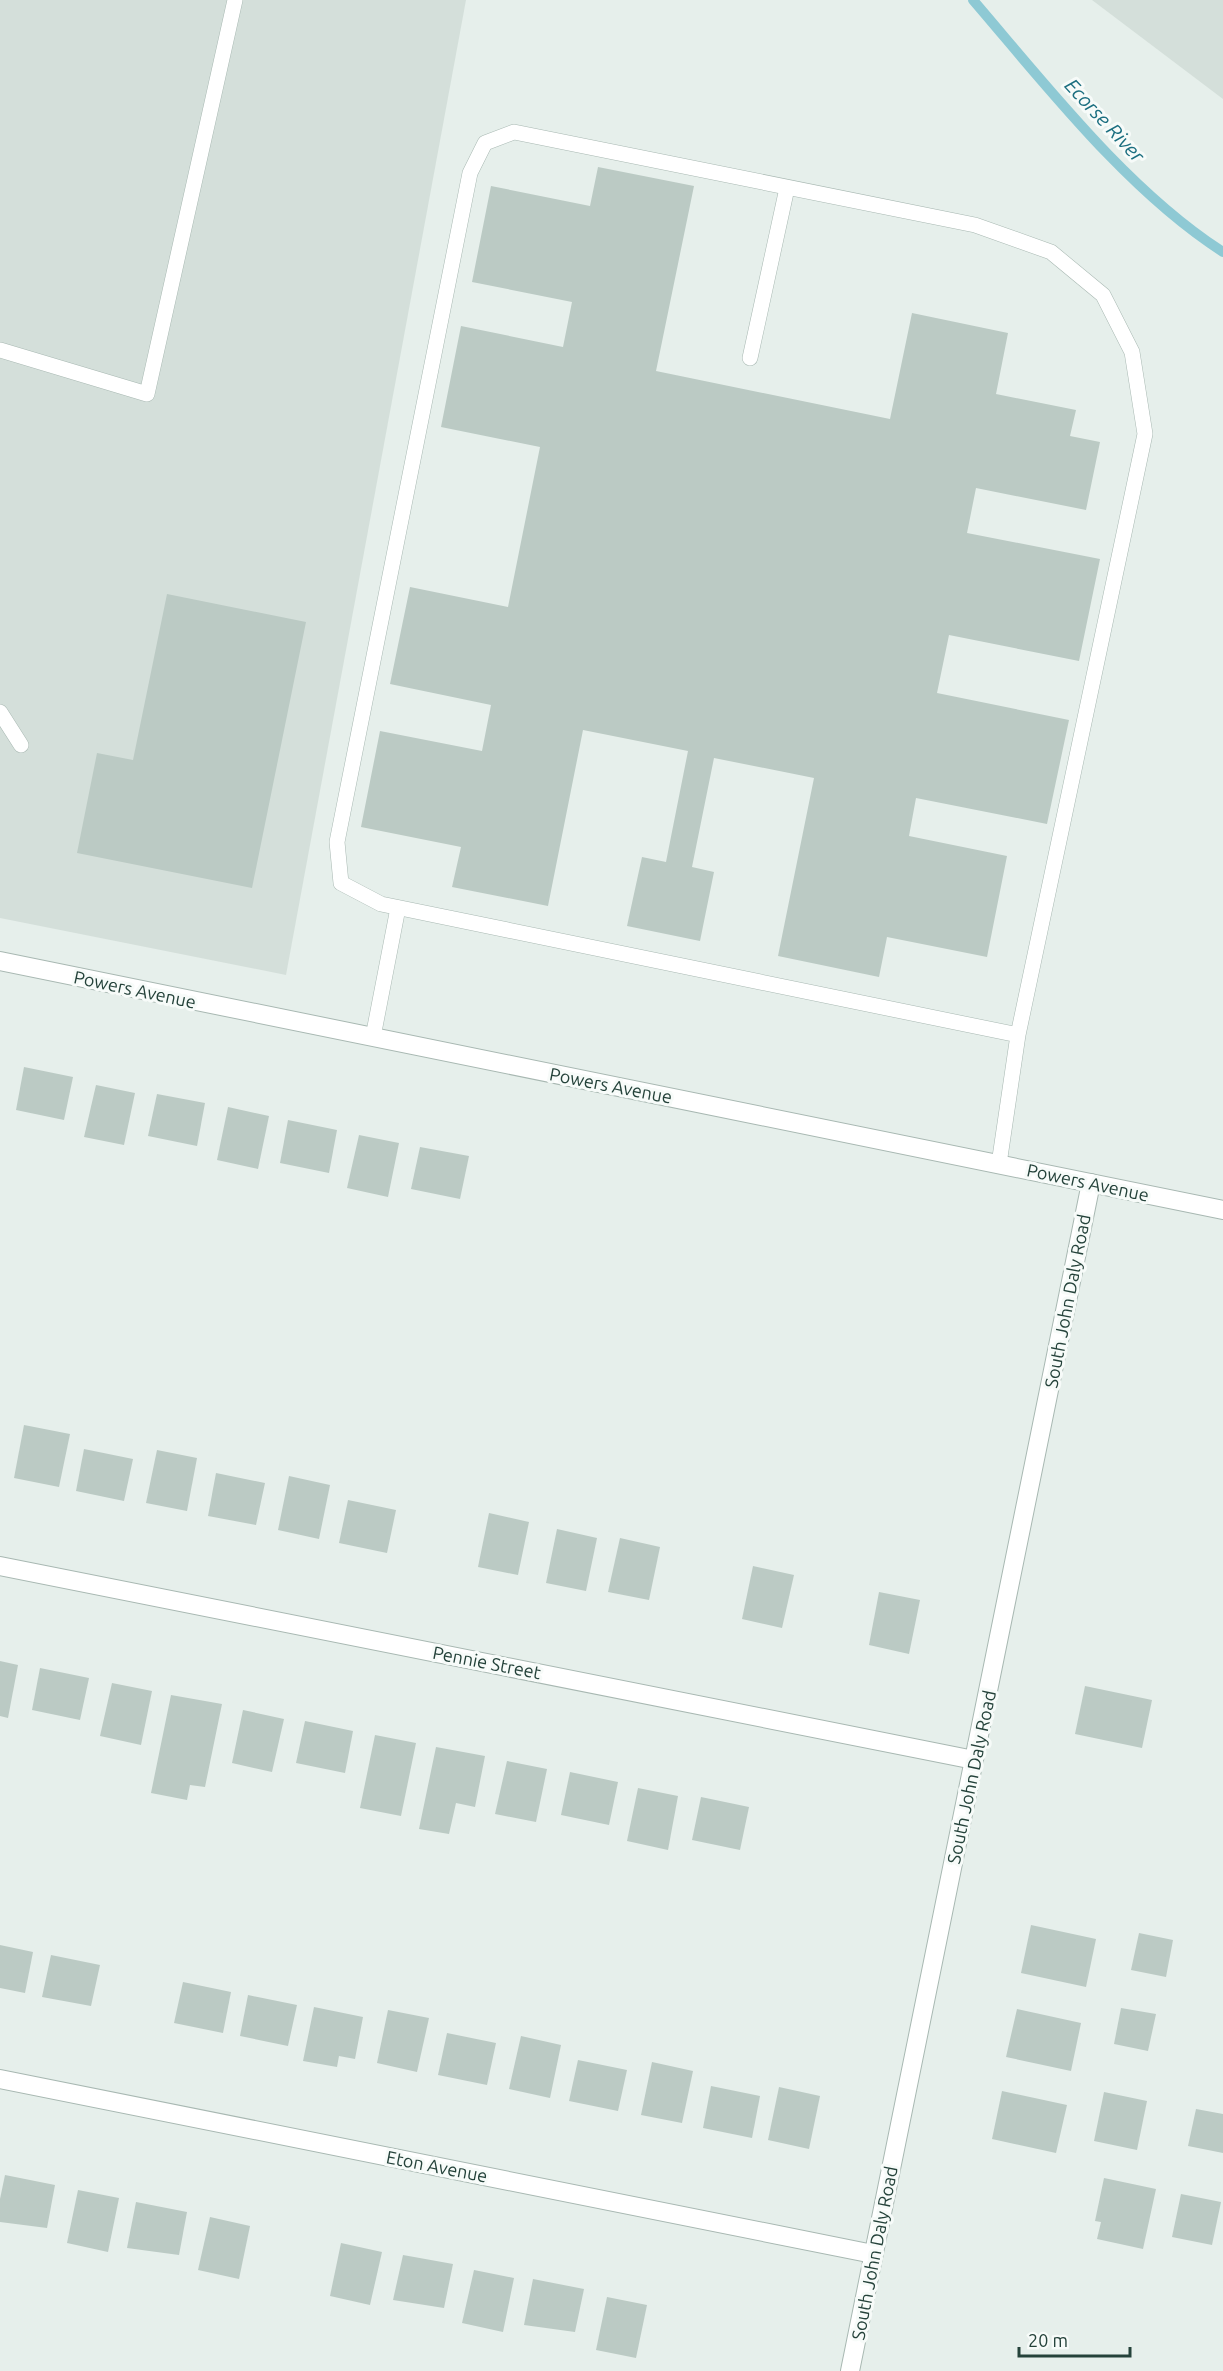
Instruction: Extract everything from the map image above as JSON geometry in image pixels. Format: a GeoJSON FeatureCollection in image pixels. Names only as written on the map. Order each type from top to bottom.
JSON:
{"type":"FeatureCollection","features":[{"type":"Feature","properties":{"kind":"street","name":"Powers Avenue"},"geometry":{"type":"LineString","coordinates":[[0,961],[1223,1210]]}},
{"type":"Feature","properties":{"kind":"street","name":"South John Daly Road"},"geometry":{"type":"LineString","coordinates":[[850,2371],[1090,1183]]}},
{"type":"Feature","properties":{"kind":"street","name":"Pennie Street"},"geometry":{"type":"LineString","coordinates":[[0,1566],[974,1760]]}},
{"type":"Feature","properties":{"kind":"street","name":"Eton Avenue"},"geometry":{"type":"LineString","coordinates":[[0,2079],[873,2254]]}},
{"type":"Feature","properties":{"kind":"lane"},"geometry":{"type":"LineString","coordinates":[[0,350],[147,394],[235,0]]}},
{"type":"Feature","properties":{"kind":"lane"},"geometry":{"type":"LineString","coordinates":[[999,1164],[1018,1035],[1145,434],[1132,352],[1103,295],[1051,252],[975,225],[514,132],[485,142],[470,173],[338,842],[341,883],[381,904],[398,908],[1018,1035]]}},
{"type":"Feature","properties":{"kind":"lane"},"geometry":{"type":"LineString","coordinates":[[750,358],[787,188]]}},
{"type":"Feature","properties":{"kind":"lane"},"geometry":{"type":"LineString","coordinates":[[0,712],[21,745]]}},
{"type":"Feature","properties":{"kind":"lane"},"geometry":{"type":"LineString","coordinates":[[373,1037],[398,908]]}},
{"type":"Feature","properties":{"kind":"shaded area"},"geometry":{"type":"Polygon","coordinates":[[[0,0],[466,0],[286,975],[0,918],[0,0]]]}},
{"type":"Feature","properties":{"kind":"shaded area"},"geometry":{"type":"Polygon","coordinates":[[[1092,0],[1223,0],[1223,99],[1092,0]]]}},
{"type":"Feature","properties":{"kind":"building"},"geometry":{"type":"Polygon","coordinates":[[[598,167],[694,186],[656,371],[890,419],[912,313],[1008,333],[996,394],[1076,410],[1070,436],[1100,442],[1086,510],[976,488],[967,533],[1100,559],[1079,661],[949,635],[937,693],[1069,720],[1047,824],[916,798],[909,836],[1007,856],[987,957],[887,937],[879,977],[778,956],[814,778],[714,758],[692,867],[714,872],[700,941],[627,926],[642,857],[666,862],[688,751],[583,730],[548,906],[452,887],[461,847],[361,827],[380,731],[482,751],[491,705],[390,684],[410,587],[508,607],[540,447],[441,427],[461,326],[563,347],[572,302],[472,282],[491,186],[590,206],[598,167]]]}},
{"type":"Feature","properties":{"kind":"building"},"geometry":{"type":"Polygon","coordinates":[[[167,594],[306,622],[252,888],[77,853],[97,753],[133,760],[167,594]]]}},
{"type":"Feature","properties":{"kind":"building"},"geometry":{"type":"Polygon","coordinates":[[[24,1067],[73,1077],[64,1120],[16,1110],[24,1067]]]}},
{"type":"Feature","properties":{"kind":"building"},"geometry":{"type":"Polygon","coordinates":[[[96,1085],[135,1093],[124,1145],[84,1137],[96,1085]]]}},
{"type":"Feature","properties":{"kind":"building"},"geometry":{"type":"Polygon","coordinates":[[[157,1094],[205,1103],[197,1146],[148,1136],[157,1094]]]}},
{"type":"Feature","properties":{"kind":"building"},"geometry":{"type":"Polygon","coordinates":[[[228,1107],[269,1116],[258,1169],[217,1160],[228,1107]]]}},
{"type":"Feature","properties":{"kind":"building"},"geometry":{"type":"Polygon","coordinates":[[[288,1120],[337,1130],[329,1173],[280,1163],[288,1120]]]}},
{"type":"Feature","properties":{"kind":"building"},"geometry":{"type":"Polygon","coordinates":[[[359,1135],[399,1143],[388,1197],[347,1188],[359,1135]]]}},
{"type":"Feature","properties":{"kind":"building"},"geometry":{"type":"Polygon","coordinates":[[[420,1147],[469,1156],[460,1199],[411,1189],[420,1147]]]}},
{"type":"Feature","properties":{"kind":"building"},"geometry":{"type":"Polygon","coordinates":[[[24,1425],[70,1434],[59,1487],[14,1478],[24,1425]]]}},
{"type":"Feature","properties":{"kind":"building"},"geometry":{"type":"Polygon","coordinates":[[[84,1449],[133,1459],[124,1501],[76,1491],[84,1449]]]}},
{"type":"Feature","properties":{"kind":"building"},"geometry":{"type":"Polygon","coordinates":[[[157,1450],[197,1458],[187,1511],[146,1503],[157,1450]]]}},
{"type":"Feature","properties":{"kind":"building"},"geometry":{"type":"Polygon","coordinates":[[[216,1473],[265,1483],[256,1525],[208,1516],[216,1473]]]}},
{"type":"Feature","properties":{"kind":"building"},"geometry":{"type":"Polygon","coordinates":[[[289,1476],[330,1485],[319,1539],[278,1530],[289,1476]]]}},
{"type":"Feature","properties":{"kind":"building"},"geometry":{"type":"Polygon","coordinates":[[[348,1500],[396,1510],[387,1553],[339,1543],[348,1500]]]}},
{"type":"Feature","properties":{"kind":"building"},"geometry":{"type":"Polygon","coordinates":[[[489,1513],[529,1522],[518,1575],[478,1567],[489,1513]]]}},
{"type":"Feature","properties":{"kind":"building"},"geometry":{"type":"Polygon","coordinates":[[[557,1529],[597,1538],[586,1591],[546,1583],[557,1529]]]}},
{"type":"Feature","properties":{"kind":"building"},"geometry":{"type":"Polygon","coordinates":[[[620,1538],[660,1547],[649,1600],[608,1592],[620,1538]]]}},
{"type":"Feature","properties":{"kind":"building"},"geometry":{"type":"Polygon","coordinates":[[[753,1566],[794,1575],[782,1628],[742,1619],[753,1566]]]}},
{"type":"Feature","properties":{"kind":"building"},"geometry":{"type":"Polygon","coordinates":[[[879,1592],[920,1600],[909,1654],[869,1645],[879,1592]]]}},
{"type":"Feature","properties":{"kind":"building"},"geometry":{"type":"Polygon","coordinates":[[[0,1661],[18,1665],[8,1718],[0,1716],[0,1661]]]}},
{"type":"Feature","properties":{"kind":"building"},"geometry":{"type":"Polygon","coordinates":[[[40,1668],[89,1678],[80,1720],[32,1710],[40,1668]]]}},
{"type":"Feature","properties":{"kind":"building"},"geometry":{"type":"Polygon","coordinates":[[[112,1683],[152,1691],[141,1745],[100,1736],[112,1683]]]}},
{"type":"Feature","properties":{"kind":"building"},"geometry":{"type":"Polygon","coordinates":[[[1085,1686],[1152,1700],[1142,1748],[1075,1734],[1085,1686]]]}},
{"type":"Feature","properties":{"kind":"building"},"geometry":{"type":"Polygon","coordinates":[[[171,1695],[222,1704],[205,1787],[190,1785],[187,1800],[151,1793],[171,1695]]]}},
{"type":"Feature","properties":{"kind":"building"},"geometry":{"type":"Polygon","coordinates":[[[243,1710],[284,1719],[272,1772],[232,1763],[243,1710]]]}},
{"type":"Feature","properties":{"kind":"building"},"geometry":{"type":"Polygon","coordinates":[[[305,1721],[353,1731],[345,1773],[296,1763],[305,1721]]]}},
{"type":"Feature","properties":{"kind":"building"},"geometry":{"type":"Polygon","coordinates":[[[375,1735],[416,1743],[401,1816],[360,1808],[375,1735]]]}},
{"type":"Feature","properties":{"kind":"building"},"geometry":{"type":"Polygon","coordinates":[[[436,1747],[485,1756],[475,1807],[456,1803],[449,1834],[419,1829],[436,1747]]]}},
{"type":"Feature","properties":{"kind":"building"},"geometry":{"type":"Polygon","coordinates":[[[507,1761],[547,1769],[536,1822],[495,1814],[507,1761]]]}},
{"type":"Feature","properties":{"kind":"building"},"geometry":{"type":"Polygon","coordinates":[[[570,1772],[618,1782],[609,1825],[561,1815],[570,1772]]]}},
{"type":"Feature","properties":{"kind":"building"},"geometry":{"type":"Polygon","coordinates":[[[638,1788],[678,1796],[668,1850],[627,1841],[638,1788]]]}},
{"type":"Feature","properties":{"kind":"building"},"geometry":{"type":"Polygon","coordinates":[[[701,1797],[749,1807],[740,1850],[692,1840],[701,1797]]]}},
{"type":"Feature","properties":{"kind":"building"},"geometry":{"type":"Polygon","coordinates":[[[1031,1925],[1096,1939],[1086,1987],[1021,1973],[1031,1925]]]}},
{"type":"Feature","properties":{"kind":"building"},"geometry":{"type":"Polygon","coordinates":[[[1139,1933],[1173,1940],[1166,1977],[1131,1970],[1139,1933]]]}},
{"type":"Feature","properties":{"kind":"building"},"geometry":{"type":"Polygon","coordinates":[[[0,1945],[33,1952],[25,1993],[0,1988],[0,1945]]]}},
{"type":"Feature","properties":{"kind":"building"},"geometry":{"type":"Polygon","coordinates":[[[51,1955],[100,1965],[91,2006],[42,1997],[51,1955]]]}},
{"type":"Feature","properties":{"kind":"building"},"geometry":{"type":"Polygon","coordinates":[[[183,1982],[231,1992],[223,2033],[174,2023],[183,1982]]]}},
{"type":"Feature","properties":{"kind":"building"},"geometry":{"type":"Polygon","coordinates":[[[248,1995],[297,2005],[288,2046],[240,2036],[248,1995]]]}},
{"type":"Feature","properties":{"kind":"building"},"geometry":{"type":"Polygon","coordinates":[[[314,2007],[363,2017],[355,2059],[339,2056],[337,2067],[303,2061],[314,2007]]]}},
{"type":"Feature","properties":{"kind":"building"},"geometry":{"type":"Polygon","coordinates":[[[1121,2008],[1156,2014],[1148,2051],[1114,2044],[1121,2008]]]}},
{"type":"Feature","properties":{"kind":"building"},"geometry":{"type":"Polygon","coordinates":[[[1017,2009],[1081,2023],[1071,2071],[1006,2057],[1017,2009]]]}},
{"type":"Feature","properties":{"kind":"building"},"geometry":{"type":"Polygon","coordinates":[[[388,2010],[429,2018],[417,2072],[377,2063],[388,2010]]]}},
{"type":"Feature","properties":{"kind":"building"},"geometry":{"type":"Polygon","coordinates":[[[447,2033],[496,2043],[487,2085],[438,2075],[447,2033]]]}},
{"type":"Feature","properties":{"kind":"building"},"geometry":{"type":"Polygon","coordinates":[[[521,2036],[561,2045],[550,2098],[509,2089],[521,2036]]]}},
{"type":"Feature","properties":{"kind":"building"},"geometry":{"type":"Polygon","coordinates":[[[578,2060],[627,2070],[618,2111],[569,2101],[578,2060]]]}},
{"type":"Feature","properties":{"kind":"building"},"geometry":{"type":"Polygon","coordinates":[[[652,2062],[693,2071],[682,2123],[641,2115],[652,2062]]]}},
{"type":"Feature","properties":{"kind":"building"},"geometry":{"type":"Polygon","coordinates":[[[711,2086],[760,2096],[752,2138],[703,2128],[711,2086]]]}},
{"type":"Feature","properties":{"kind":"building"},"geometry":{"type":"Polygon","coordinates":[[[779,2087],[820,2096],[809,2149],[768,2140],[779,2087]]]}},
{"type":"Feature","properties":{"kind":"building"},"geometry":{"type":"Polygon","coordinates":[[[1002,2091],[1067,2105],[1056,2153],[992,2139],[1002,2091]]]}},
{"type":"Feature","properties":{"kind":"building"},"geometry":{"type":"Polygon","coordinates":[[[1104,2092],[1147,2101],[1137,2150],[1094,2141],[1104,2092]]]}},
{"type":"Feature","properties":{"kind":"building"},"geometry":{"type":"Polygon","coordinates":[[[1196,2109],[1223,2114],[1223,2153],[1188,2146],[1196,2109]]]}},
{"type":"Feature","properties":{"kind":"building"},"geometry":{"type":"Polygon","coordinates":[[[5,2175],[55,2185],[47,2228],[0,2222],[0,2199],[5,2175]]]}},
{"type":"Feature","properties":{"kind":"building"},"geometry":{"type":"Polygon","coordinates":[[[1104,2178],[1156,2189],[1143,2249],[1097,2239],[1101,2222],[1095,2221],[1104,2178]]]}},
{"type":"Feature","properties":{"kind":"building"},"geometry":{"type":"Polygon","coordinates":[[[78,2190],[119,2198],[108,2252],[67,2243],[78,2190]]]}},
{"type":"Feature","properties":{"kind":"building"},"geometry":{"type":"Polygon","coordinates":[[[1181,2194],[1221,2202],[1212,2245],[1172,2237],[1181,2194]]]}},
{"type":"Feature","properties":{"kind":"building"},"geometry":{"type":"Polygon","coordinates":[[[136,2202],[187,2212],[179,2255],[127,2248],[136,2202]]]}},
{"type":"Feature","properties":{"kind":"building"},"geometry":{"type":"Polygon","coordinates":[[[210,2217],[250,2226],[239,2279],[198,2270],[210,2217]]]}},
{"type":"Feature","properties":{"kind":"building"},"geometry":{"type":"Polygon","coordinates":[[[341,2243],[382,2252],[370,2305],[330,2296],[341,2243]]]}},
{"type":"Feature","properties":{"kind":"building"},"geometry":{"type":"Polygon","coordinates":[[[403,2255],[453,2264],[444,2308],[393,2300],[403,2255]]]}},
{"type":"Feature","properties":{"kind":"building"},"geometry":{"type":"Polygon","coordinates":[[[474,2270],[514,2278],[503,2332],[462,2323],[474,2270]]]}},
{"type":"Feature","properties":{"kind":"building"},"geometry":{"type":"Polygon","coordinates":[[[533,2279],[584,2289],[575,2332],[524,2325],[533,2279]]]}},
{"type":"Feature","properties":{"kind":"building"},"geometry":{"type":"Polygon","coordinates":[[[607,2297],[647,2305],[636,2358],[596,2350],[607,2297]]]}},
{"type":"Feature","properties":{"kind":"waterway","name":"Ecorse River"},"geometry":{"type":"LineString","coordinates":[[973,0],[1059,101],[1121,168],[1154,199],[1223,252]]}}]}
